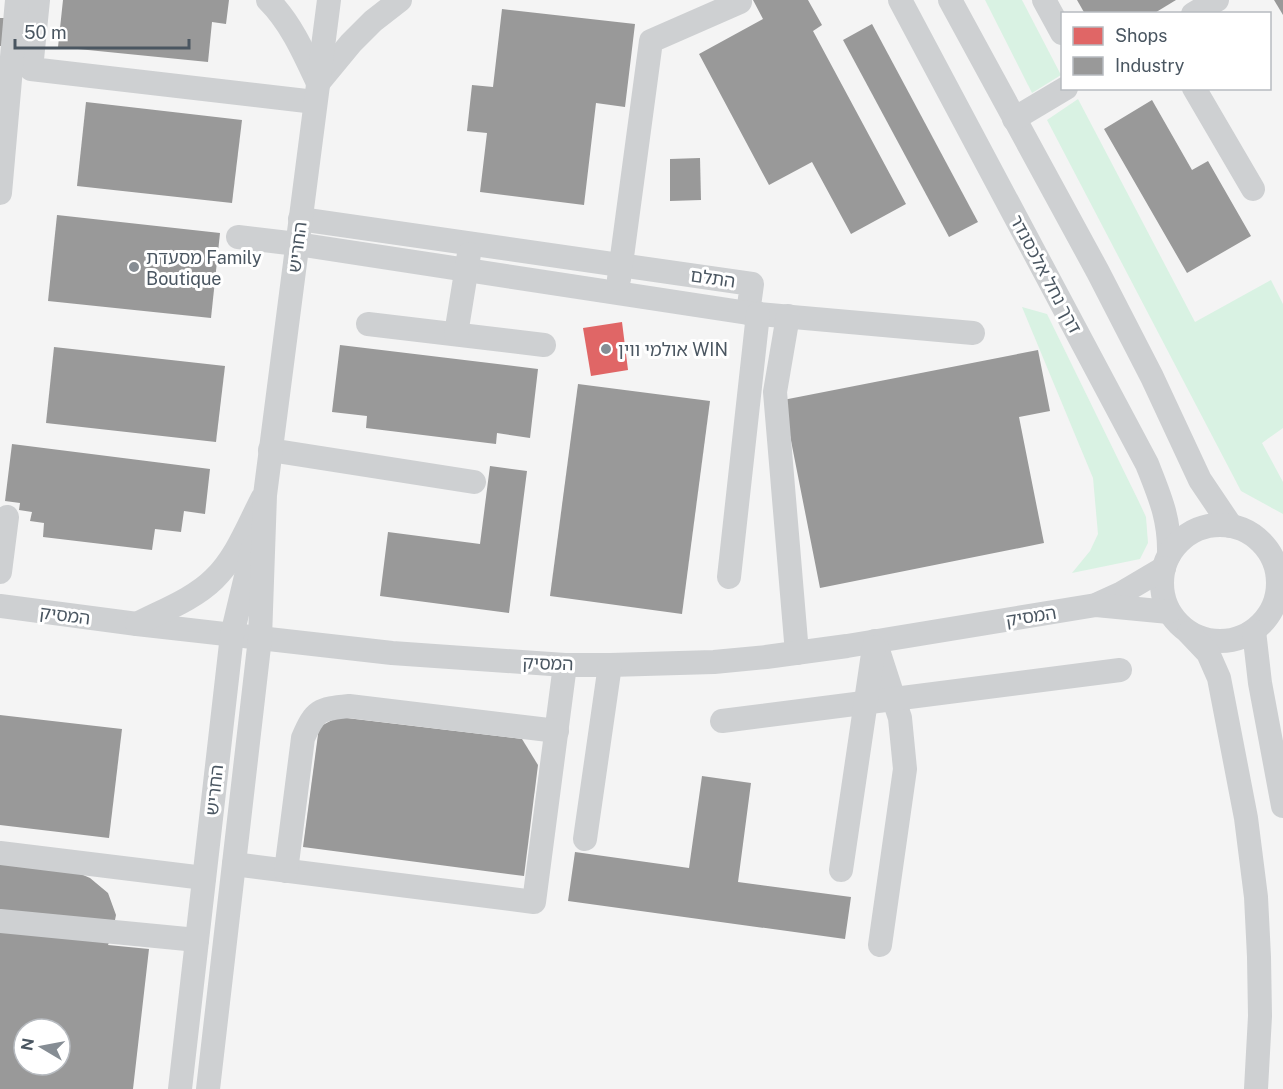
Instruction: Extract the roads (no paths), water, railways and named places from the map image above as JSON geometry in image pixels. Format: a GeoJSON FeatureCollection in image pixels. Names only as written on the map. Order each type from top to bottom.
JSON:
{"type":"FeatureCollection","features":[{"type":"Feature","properties":{"kind":"street"},"geometry":{"type":"LineString","coordinates":[[0,193],[17,0]]}},
{"type":"Feature","properties":{"kind":"street"},"geometry":{"type":"LineString","coordinates":[[38,0],[31,69],[317,93]]}},
{"type":"Feature","properties":{"kind":"street"},"geometry":{"type":"LineString","coordinates":[[268,0],[295,35],[317,93]]}},
{"type":"Feature","properties":{"kind":"street","name":"החריש"},"geometry":{"type":"LineString","coordinates":[[208,1089],[260,638],[265,495],[270,450],[329,0]]}},
{"type":"Feature","properties":{"kind":"street"},"geometry":{"type":"LineString","coordinates":[[317,93],[351,43],[373,21],[400,0]]}},
{"type":"Feature","properties":{"kind":"street","name":"דרך נחל אלכסנדר"},"geometry":{"type":"LineString","coordinates":[[900,0],[1147,464],[1161,497],[1167,520],[1169,537],[1166,562]]}},
{"type":"Feature","properties":{"kind":"street"},"geometry":{"type":"LineString","coordinates":[[950,0],[1147,367],[1200,480],[1231,526]]}},
{"type":"Feature","properties":{"kind":"street"},"geometry":{"type":"LineString","coordinates":[[1044,0],[1061,31]]}},
{"type":"Feature","properties":{"kind":"street"},"geometry":{"type":"LineString","coordinates":[[1196,12],[1217,0]]}},
{"type":"Feature","properties":{"kind":"street"},"geometry":{"type":"LineString","coordinates":[[617,293],[651,41],[740,2]]}},
{"type":"Feature","properties":{"kind":"street"},"geometry":{"type":"LineString","coordinates":[[1014,119],[1063,90]]}},
{"type":"Feature","properties":{"kind":"street"},"geometry":{"type":"LineString","coordinates":[[1195,90],[1253,189]]}},
{"type":"Feature","properties":{"kind":"street","name":"התלם"},"geometry":{"type":"LineString","coordinates":[[238,237],[753,313],[752,284],[300,219]]}},
{"type":"Feature","properties":{"kind":"street"},"geometry":{"type":"LineString","coordinates":[[456,334],[471,243]]}},
{"type":"Feature","properties":{"kind":"street"},"geometry":{"type":"LineString","coordinates":[[729,577],[753,313],[973,333]]}},
{"type":"Feature","properties":{"kind":"street"},"geometry":{"type":"LineString","coordinates":[[788,316],[775,392],[797,653]]}},
{"type":"Feature","properties":{"kind":"street"},"geometry":{"type":"LineString","coordinates":[[368,324],[544,345]]}},
{"type":"Feature","properties":{"kind":"street"},"geometry":{"type":"LineString","coordinates":[[270,450],[474,482]]}},
{"type":"Feature","properties":{"kind":"street"},"geometry":{"type":"LineString","coordinates":[[137,624],[188,598],[213,580],[231,558],[265,495]]}},
{"type":"Feature","properties":{"kind":"street","name":"החריש"},"geometry":{"type":"LineString","coordinates":[[180,1089],[232,635],[265,495]]}},
{"type":"Feature","properties":{"kind":"street"},"geometry":{"type":"LineString","coordinates":[[0,572],[7,517]]}},
{"type":"Feature","properties":{"kind":"street"},"geometry":{"type":"LineString","coordinates":[[1256,1089],[1260,1016],[1259,957],[1256,897],[1246,818],[1219,678],[1208,653],[1177,624],[1168,612],[1162,593],[1162,574],[1166,562],[1181,539],[1207,526],[1231,526],[1253,535],[1266,546],[1279,563],[1275,604],[1268,617],[1257,628],[1260,683],[1283,806]]}},
{"type":"Feature","properties":{"kind":"street","name":"המסיק"},"geometry":{"type":"LineString","coordinates":[[1096,605],[1120,594],[1166,562]]}},
{"type":"Feature","properties":{"kind":"street","name":"המסיק"},"geometry":{"type":"LineString","coordinates":[[0,606],[392,653],[565,665],[714,662],[797,653],[1096,605],[1168,612]]}},
{"type":"Feature","properties":{"kind":"street"},"geometry":{"type":"LineString","coordinates":[[1189,633],[1216,642],[1236,640],[1257,628],[1283,620]]}},
{"type":"Feature","properties":{"kind":"street"},"geometry":{"type":"LineString","coordinates":[[875,641],[900,718],[905,769],[880,945]]}},
{"type":"Feature","properties":{"kind":"street"},"geometry":{"type":"LineString","coordinates":[[841,870],[875,641]]}},
{"type":"Feature","properties":{"kind":"street"},"geometry":{"type":"LineString","coordinates":[[234,864],[534,902],[565,665]]}},
{"type":"Feature","properties":{"kind":"street"},"geometry":{"type":"LineString","coordinates":[[585,839],[610,665]]}},
{"type":"Feature","properties":{"kind":"street"},"geometry":{"type":"LineString","coordinates":[[722,722],[1120,670]]}},
{"type":"Feature","properties":{"kind":"street"},"geometry":{"type":"LineString","coordinates":[[286,871],[303,738],[311,720],[324,708],[348,706],[556,731]]}},
{"type":"Feature","properties":{"kind":"street"},"geometry":{"type":"LineString","coordinates":[[0,853],[204,878]]}},
{"type":"Feature","properties":{"kind":"street"},"geometry":{"type":"LineString","coordinates":[[0,921],[197,940]]}},
{"type":"Feature","properties":{"kind":"place","name":"מסעדת Family Boutique"},"geometry":{"type":"Point","coordinates":[134,267]}},
{"type":"Feature","properties":{"kind":"place","name":"אולמי ווין WIN"},"geometry":{"type":"Point","coordinates":[606,349]}}]}
